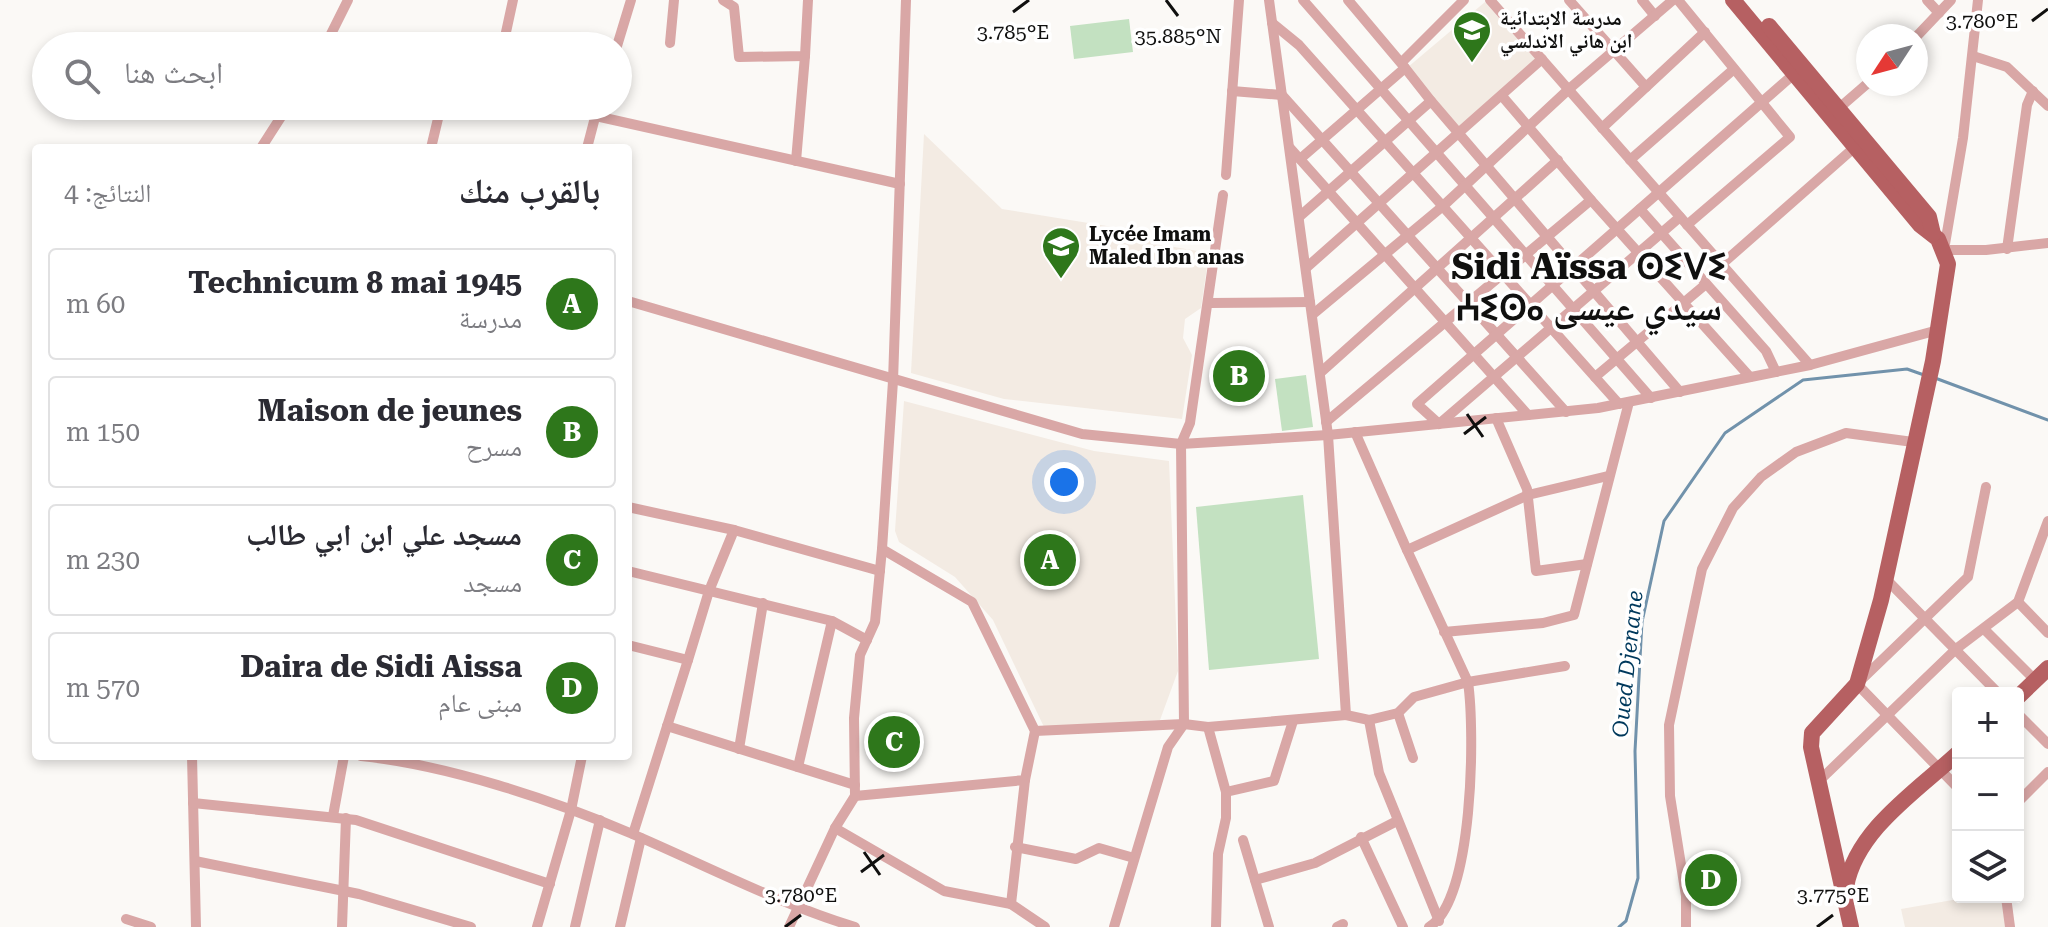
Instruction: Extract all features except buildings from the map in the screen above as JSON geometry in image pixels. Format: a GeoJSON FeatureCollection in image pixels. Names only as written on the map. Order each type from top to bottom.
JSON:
{"type":"FeatureCollection","features":[{"type":"Feature","properties":{"kind":"main road"},"geometry":{"type":"LineString","coordinates":[[1733,0],[1920,225],[1933,234],[1944,250],[1948,272],[1933,361],[1881,600],[1857,684],[1812,733],[1819,781],[1851,927]]}},
{"type":"Feature","properties":{"kind":"main road"},"geometry":{"type":"LineString","coordinates":[[1747,0],[1929,217],[1933,234]]}},
{"type":"Feature","properties":{"kind":"main road"},"geometry":{"type":"LineString","coordinates":[[1842,702],[1868,614],[1883,580]]}},
{"type":"Feature","properties":{"kind":"main road"},"geometry":{"type":"LineString","coordinates":[[2024,691],[2048,668]]}},
{"type":"Feature","properties":{"kind":"main road"},"geometry":{"type":"LineString","coordinates":[[1844,896],[1856,852],[1952,759]]}},
{"type":"Feature","properties":{"kind":"street"},"geometry":{"type":"LineString","coordinates":[[332,32],[348,0]]}},
{"type":"Feature","properties":{"kind":"street"},"geometry":{"type":"LineString","coordinates":[[506,32],[513,0]]}},
{"type":"Feature","properties":{"kind":"street"},"geometry":{"type":"LineString","coordinates":[[621,32],[631,0]]}},
{"type":"Feature","properties":{"kind":"street"},"geometry":{"type":"LineString","coordinates":[[670,43],[674,0]]}},
{"type":"Feature","properties":{"kind":"street"},"geometry":{"type":"LineString","coordinates":[[723,0],[734,7],[739,57],[805,56]]}},
{"type":"Feature","properties":{"kind":"street"},"geometry":{"type":"LineString","coordinates":[[796,161],[808,0]]}},
{"type":"Feature","properties":{"kind":"street"},"geometry":{"type":"LineString","coordinates":[[789,927],[855,790],[854,718],[860,655],[875,622],[893,381],[906,0]]}},
{"type":"Feature","properties":{"kind":"street"},"geometry":{"type":"LineString","coordinates":[[1226,175],[1239,0]]}},
{"type":"Feature","properties":{"kind":"street"},"geometry":{"type":"LineString","coordinates":[[1269,0],[1328,435],[1346,715]]}},
{"type":"Feature","properties":{"kind":"street"},"geometry":{"type":"LineString","coordinates":[[1303,0],[1651,398]]}},
{"type":"Feature","properties":{"kind":"street"},"geometry":{"type":"LineString","coordinates":[[1348,0],[1680,392]]}},
{"type":"Feature","properties":{"kind":"street"},"geometry":{"type":"LineString","coordinates":[[1300,159],[1381,88],[1464,0]]}},
{"type":"Feature","properties":{"kind":"street"},"geometry":{"type":"LineString","coordinates":[[1490,0],[1810,365]]}},
{"type":"Feature","properties":{"kind":"street"},"geometry":{"type":"LineString","coordinates":[[1569,0],[1646,87]]}},
{"type":"Feature","properties":{"kind":"street"},"geometry":{"type":"LineString","coordinates":[[1642,0],[1655,16]]}},
{"type":"Feature","properties":{"kind":"street"},"geometry":{"type":"LineString","coordinates":[[1312,315],[1443,206],[1613,50],[1676,0],[1790,137],[1662,235],[1439,424]]}},
{"type":"Feature","properties":{"kind":"street"},"geometry":{"type":"LineString","coordinates":[[1927,0],[1939,13]]}},
{"type":"Feature","properties":{"kind":"street"},"geometry":{"type":"LineString","coordinates":[[1928,24],[1951,0]]}},
{"type":"Feature","properties":{"kind":"street"},"geometry":{"type":"LineString","coordinates":[[1978,0],[1973,56],[1944,250],[2007,249],[2048,243]]}},
{"type":"Feature","properties":{"kind":"street"},"geometry":{"type":"LineString","coordinates":[[1272,23],[1299,45],[1595,377],[1624,403]]}},
{"type":"Feature","properties":{"kind":"street"},"geometry":{"type":"LineString","coordinates":[[1602,128],[1705,32]]}},
{"type":"Feature","properties":{"kind":"street"},"geometry":{"type":"LineString","coordinates":[[1973,56],[2007,67],[2048,106]]}},
{"type":"Feature","properties":{"kind":"street"},"geometry":{"type":"LineString","coordinates":[[1306,268],[1542,59]]}},
{"type":"Feature","properties":{"kind":"street"},"geometry":{"type":"LineString","coordinates":[[1630,160],[1734,69]]}},
{"type":"Feature","properties":{"kind":"street"},"geometry":{"type":"LineString","coordinates":[[1439,424],[1417,404],[1794,74]]}},
{"type":"Feature","properties":{"kind":"street"},"geometry":{"type":"LineString","coordinates":[[1232,91],[1282,95],[1566,412]]}},
{"type":"Feature","properties":{"kind":"street"},"geometry":{"type":"LineString","coordinates":[[2007,249],[2027,105],[2033,91]]}},
{"type":"Feature","properties":{"kind":"street"},"geometry":{"type":"LineString","coordinates":[[1838,109],[1856,93]]}},
{"type":"Feature","properties":{"kind":"street"},"geometry":{"type":"LineString","coordinates":[[1502,96],[1750,377]]}},
{"type":"Feature","properties":{"kind":"street"},"geometry":{"type":"LineString","coordinates":[[1299,217],[1431,101]]}},
{"type":"Feature","properties":{"kind":"street"},"geometry":{"type":"LineString","coordinates":[[264,144],[279,120]]}},
{"type":"Feature","properties":{"kind":"street"},"geometry":{"type":"LineString","coordinates":[[432,144],[438,120]]}},
{"type":"Feature","properties":{"kind":"street"},"geometry":{"type":"LineString","coordinates":[[588,144],[594,120]]}},
{"type":"Feature","properties":{"kind":"street"},"geometry":{"type":"LineString","coordinates":[[632,120],[900,184]]}},
{"type":"Feature","properties":{"kind":"street"},"geometry":{"type":"LineString","coordinates":[[1289,146],[1528,415]]}},
{"type":"Feature","properties":{"kind":"street"},"geometry":{"type":"LineString","coordinates":[[1722,264],[1855,147]]}},
{"type":"Feature","properties":{"kind":"street"},"geometry":{"type":"LineString","coordinates":[[1320,373],[1558,160]]}},
{"type":"Feature","properties":{"kind":"street"},"geometry":{"type":"LineString","coordinates":[[1114,927],[1168,747],[1184,724],[1181,444],[1190,423],[1210,303],[1223,195]]}},
{"type":"Feature","properties":{"kind":"street"},"geometry":{"type":"LineString","coordinates":[[1326,422],[1591,200]]}},
{"type":"Feature","properties":{"kind":"street"},"geometry":{"type":"LineString","coordinates":[[1640,209],[1766,351],[1776,372]]}},
{"type":"Feature","properties":{"kind":"street"},"geometry":{"type":"LineString","coordinates":[[1595,377],[1706,284]]}},
{"type":"Feature","properties":{"kind":"street"},"geometry":{"type":"LineString","coordinates":[[632,302],[1082,434],[1181,444],[1328,435],[1566,412],[1810,365],[1938,330]]}},
{"type":"Feature","properties":{"kind":"street"},"geometry":{"type":"LineString","coordinates":[[1210,303],[1310,302]]}},
{"type":"Feature","properties":{"kind":"street"},"geometry":{"type":"LineString","coordinates":[[1444,632],[1543,623],[1574,615],[1624,403]]}},
{"type":"Feature","properties":{"kind":"street"},"geometry":{"type":"LineString","coordinates":[[1496,418],[1528,495],[1536,571],[1587,564]]}},
{"type":"Feature","properties":{"kind":"street"},"geometry":{"type":"LineString","coordinates":[[1355,432],[1468,682],[1473,715],[1471,795],[1460,864],[1449,903],[1439,921],[1429,927]]}},
{"type":"Feature","properties":{"kind":"street"},"geometry":{"type":"LineString","coordinates":[[1686,927],[1686,896],[1670,796],[1669,725],[1702,569],[1733,508],[1761,477],[1796,452],[1846,433],[1913,442]]}},
{"type":"Feature","properties":{"kind":"street"},"geometry":{"type":"LineString","coordinates":[[1407,550],[1528,495],[1608,476]]}},
{"type":"Feature","properties":{"kind":"street"},"geometry":{"type":"LineString","coordinates":[[1952,782],[1857,684],[1968,577],[1986,487]]}},
{"type":"Feature","properties":{"kind":"street"},"geometry":{"type":"LineString","coordinates":[[632,508],[734,530],[880,571]]}},
{"type":"Feature","properties":{"kind":"street"},"geometry":{"type":"LineString","coordinates":[[1819,781],[1956,649],[2018,602],[2048,521]]}},
{"type":"Feature","properties":{"kind":"street"},"geometry":{"type":"LineString","coordinates":[[620,927],[637,836],[667,726],[709,591],[734,530]]}},
{"type":"Feature","properties":{"kind":"street"},"geometry":{"type":"LineString","coordinates":[[882,549],[972,602],[1035,731],[1015,847],[1011,904]]}},
{"type":"Feature","properties":{"kind":"street"},"geometry":{"type":"LineString","coordinates":[[632,572],[832,621],[867,640]]}},
{"type":"Feature","properties":{"kind":"street"},"geometry":{"type":"LineString","coordinates":[[1883,580],[1992,687]]}},
{"type":"Feature","properties":{"kind":"street"},"geometry":{"type":"LineString","coordinates":[[2018,602],[2048,633]]}},
{"type":"Feature","properties":{"kind":"street"},"geometry":{"type":"LineString","coordinates":[[739,749],[763,603]]}},
{"type":"Feature","properties":{"kind":"street"},"geometry":{"type":"LineString","coordinates":[[798,767],[832,621]]}},
{"type":"Feature","properties":{"kind":"street"},"geometry":{"type":"LineString","coordinates":[[1984,629],[2035,680]]}},
{"type":"Feature","properties":{"kind":"street"},"geometry":{"type":"LineString","coordinates":[[632,646],[688,660]]}},
{"type":"Feature","properties":{"kind":"street"},"geometry":{"type":"LineString","coordinates":[[1035,731],[1184,724],[1208,727],[1346,715],[1369,720],[1398,713],[1414,697],[1468,682],[1565,666]]}},
{"type":"Feature","properties":{"kind":"street"},"geometry":{"type":"LineString","coordinates":[[1398,713],[1413,758]]}},
{"type":"Feature","properties":{"kind":"street"},"geometry":{"type":"LineString","coordinates":[[1369,720],[1379,773],[1439,921]]}},
{"type":"Feature","properties":{"kind":"street"},"geometry":{"type":"LineString","coordinates":[[2024,720],[2048,744]]}},
{"type":"Feature","properties":{"kind":"street"},"geometry":{"type":"LineString","coordinates":[[1226,792],[1274,781],[1293,721]]}},
{"type":"Feature","properties":{"kind":"street"},"geometry":{"type":"LineString","coordinates":[[667,726],[798,767],[855,790],[1025,780]]}},
{"type":"Feature","properties":{"kind":"street"},"geometry":{"type":"LineString","coordinates":[[1208,727],[1226,792],[1226,818],[1218,854],[1216,927]]}},
{"type":"Feature","properties":{"kind":"street"},"geometry":{"type":"LineString","coordinates":[[192,760],[196,927]]}},
{"type":"Feature","properties":{"kind":"street"},"geometry":{"type":"LineString","coordinates":[[333,816],[343,760]]}},
{"type":"Feature","properties":{"kind":"street"},"geometry":{"type":"LineString","coordinates":[[414,760],[600,820],[796,909],[855,927]]}},
{"type":"Feature","properties":{"kind":"street"},"geometry":{"type":"LineString","coordinates":[[537,927],[571,810],[581,760]]}},
{"type":"Feature","properties":{"kind":"street"},"geometry":{"type":"LineString","coordinates":[[2024,796],[2048,772]]}},
{"type":"Feature","properties":{"kind":"street"},"geometry":{"type":"LineString","coordinates":[[193,803],[346,818],[550,884]]}},
{"type":"Feature","properties":{"kind":"street"},"geometry":{"type":"LineString","coordinates":[[342,927],[346,818]]}},
{"type":"Feature","properties":{"kind":"street"},"geometry":{"type":"LineString","coordinates":[[575,927],[600,820]]}},
{"type":"Feature","properties":{"kind":"street"},"geometry":{"type":"LineString","coordinates":[[1255,880],[1315,863],[1397,821]]}},
{"type":"Feature","properties":{"kind":"street"},"geometry":{"type":"LineString","coordinates":[[835,828],[944,891],[1011,904],[1045,927]]}},
{"type":"Feature","properties":{"kind":"street"},"geometry":{"type":"LineString","coordinates":[[1361,837],[1403,927]]}},
{"type":"Feature","properties":{"kind":"street"},"geometry":{"type":"LineString","coordinates":[[1243,840],[1269,927]]}},
{"type":"Feature","properties":{"kind":"street"},"geometry":{"type":"LineString","coordinates":[[1015,847],[1076,859],[1099,848],[1134,858]]}},
{"type":"Feature","properties":{"kind":"street"},"geometry":{"type":"LineString","coordinates":[[195,861],[344,891],[471,927]]}},
{"type":"Feature","properties":{"kind":"street"},"geometry":{"type":"LineString","coordinates":[[2007,903],[2010,927]]}},
{"type":"Feature","properties":{"kind":"street"},"geometry":{"type":"LineString","coordinates":[[126,919],[151,927]]}},
{"type":"Feature","properties":{"kind":"shaded area","name":"مدرسة الابتدائية ابن هاني الاندلسي"},"geometry":{"type":"Polygon","coordinates":[[[1485,2],[1536,60],[1459,128],[1408,67],[1485,2]]]}},
{"type":"Feature","properties":{"kind":"shaded area","name":"Lycée Imam Maled Ibn anas"},"geometry":{"type":"Polygon","coordinates":[[[924,134],[1002,209],[1150,233],[1151,243],[1209,253],[1201,308],[1185,319],[1183,338],[1192,355],[1182,419],[1004,399],[911,373],[924,134]]]}},
{"type":"Feature","properties":{"kind":"shaded area"},"geometry":{"type":"Polygon","coordinates":[[[904,401],[1094,451],[1169,461],[1178,671],[1160,720],[1044,727],[993,620],[955,577],[899,542],[895,531],[904,401]]]}},
{"type":"Feature","properties":{"kind":"shaded area"},"geometry":{"type":"Polygon","coordinates":[[[1952,900],[1952,903],[2003,903],[2005,927],[1905,927],[1901,909],[1952,900]]]}},
{"type":"Feature","properties":{"kind":"green space"},"geometry":{"type":"Polygon","coordinates":[[[1129,19],[1133,52],[1074,59],[1070,26],[1129,19]]]}},
{"type":"Feature","properties":{"kind":"green space"},"geometry":{"type":"Polygon","coordinates":[[[1306,375],[1313,427],[1282,431],[1275,379],[1306,375]]]}},
{"type":"Feature","properties":{"kind":"green space"},"geometry":{"type":"Polygon","coordinates":[[[1303,495],[1319,659],[1209,670],[1196,507],[1303,495]]]}},
{"type":"Feature","properties":{"kind":"waterway","name":"Oued Djenane"},"geometry":{"type":"LineString","coordinates":[[1619,927],[1626,921],[1638,878],[1635,751],[1642,622],[1664,521],[1725,433],[1803,380],[1907,369],[1924,375]]}},
{"type":"Feature","properties":{"kind":"waterway","name":"Oued Djenane"},"geometry":{"type":"LineString","coordinates":[[1935,378],[2048,420]]}},
{"type":"Feature","properties":{"kind":"place","name":"مدرسة الابتدائية ابن هاني الاندلسي"},"geometry":{"type":"Point","coordinates":[1472,64]}},
{"type":"Feature","properties":{"kind":"place","name":"Lycée Imam Maled Ibn anas"},"geometry":{"type":"Point","coordinates":[1061,280]}},
{"type":"Feature","properties":{"kind":"place","name":"Maison de jeunes"},"geometry":{"type":"Point","coordinates":[1239,376]}},
{"type":"Feature","properties":{"kind":"place","name":"Technicum 8 mai 1945"},"geometry":{"type":"Point","coordinates":[1050,560]}},
{"type":"Feature","properties":{"kind":"place","name":"مسجد علي ابن ابي طالب"},"geometry":{"type":"Point","coordinates":[894,742]}},
{"type":"Feature","properties":{"kind":"place","name":"Daira de Sidi Aissa"},"geometry":{"type":"Point","coordinates":[1711,880]}},
{"type":"Feature","properties":{"kind":"district","name":"Sidi Aïssa ⵙⵉⴸⵉ ⵄⵉⵙⴰ سيدي عيسى"},"geometry":{"type":"Point","coordinates":[1589,286]}}]}
